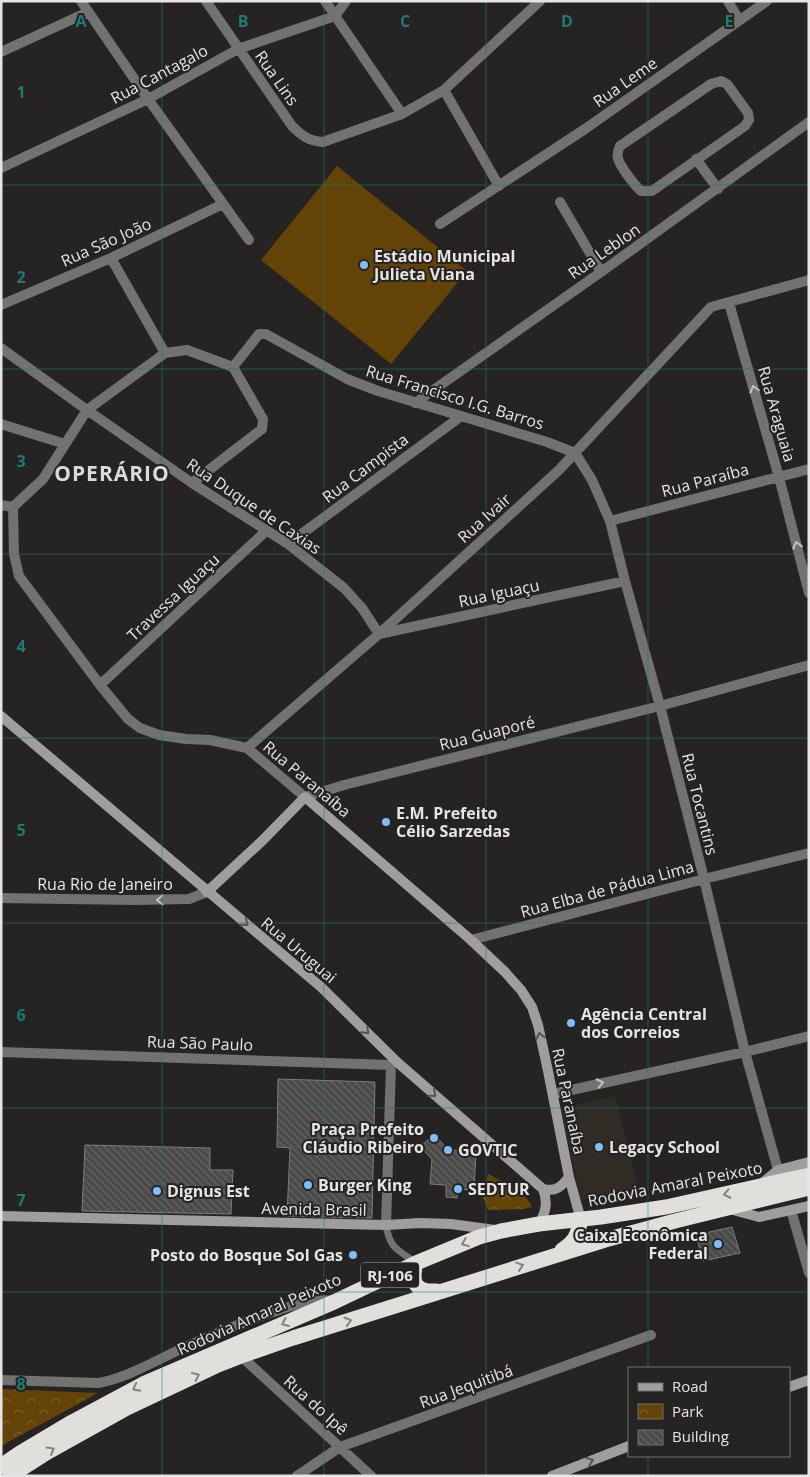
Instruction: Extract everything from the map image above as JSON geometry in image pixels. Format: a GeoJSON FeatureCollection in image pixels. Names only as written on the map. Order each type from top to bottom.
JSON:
{"type":"FeatureCollection","features":[{"type":"Feature","properties":{"kind":"highway","name":"Rodovia Amaral Peixoto"},"geometry":{"type":"LineString","coordinates":[[1,1466],[72,1422],[143,1384],[479,1237],[501,1230],[666,1207],[809,1175]]}},
{"type":"Feature","properties":{"kind":"highway","name":"Rodovia Amaral Peixoto"},"geometry":{"type":"LineString","coordinates":[[10,1476],[48,1452],[127,1408],[241,1356],[605,1240],[809,1188]]}},
{"type":"Feature","properties":{"kind":"highway"},"geometry":{"type":"LineString","coordinates":[[552,1256],[570,1245],[574,1240],[581,1220]]}},
{"type":"Feature","properties":{"kind":"highway"},"geometry":{"type":"LineString","coordinates":[[416,1263],[413,1274],[416,1286],[420,1290],[428,1292],[443,1291]]}},
{"type":"Feature","properties":{"kind":"street"},"geometry":{"type":"LineString","coordinates":[[81,1],[148,99],[249,240]]}},
{"type":"Feature","properties":{"kind":"street","name":"Rua Lins"},"geometry":{"type":"LineString","coordinates":[[206,1],[292,126],[303,137],[323,142],[402,114]]}},
{"type":"Feature","properties":{"kind":"street"},"geometry":{"type":"LineString","coordinates":[[325,1],[402,114],[444,90],[540,1]]}},
{"type":"Feature","properties":{"kind":"street"},"geometry":{"type":"LineString","coordinates":[[335,16],[346,1]]}},
{"type":"Feature","properties":{"kind":"street"},"geometry":{"type":"LineString","coordinates":[[728,1],[739,20]]}},
{"type":"Feature","properties":{"kind":"street","name":"Rua Leme"},"geometry":{"type":"LineString","coordinates":[[440,224],[585,129],[767,1]]}},
{"type":"Feature","properties":{"kind":"street"},"geometry":{"type":"LineString","coordinates":[[1,52],[88,12]]}},
{"type":"Feature","properties":{"kind":"street","name":"Rua Cantagalo"},"geometry":{"type":"LineString","coordinates":[[1,168],[148,99],[238,49],[335,16]]}},
{"type":"Feature","properties":{"kind":"street"},"geometry":{"type":"LineString","coordinates":[[721,81],[727,84],[733,91],[748,113],[749,120],[745,126],[696,159],[652,191],[647,192],[641,191],[636,187],[618,159],[617,153],[620,146],[711,84],[721,81]]}},
{"type":"Feature","properties":{"kind":"street"},"geometry":{"type":"LineString","coordinates":[[444,90],[499,186]]}},
{"type":"Feature","properties":{"kind":"street","name":"Rua Leblon"},"geometry":{"type":"LineString","coordinates":[[415,403],[718,189],[809,122]]}},
{"type":"Feature","properties":{"kind":"street"},"geometry":{"type":"LineString","coordinates":[[696,159],[718,189]]}},
{"type":"Feature","properties":{"kind":"street"},"geometry":{"type":"LineString","coordinates":[[560,202],[601,272]]}},
{"type":"Feature","properties":{"kind":"street","name":"Rua São João"},"geometry":{"type":"LineString","coordinates":[[1,305],[111,258],[223,204]]}},
{"type":"Feature","properties":{"kind":"street"},"geometry":{"type":"LineString","coordinates":[[111,258],[165,353]]}},
{"type":"Feature","properties":{"kind":"street","name":"Rua Ivair"},"geometry":{"type":"LineString","coordinates":[[247,748],[379,634],[552,477],[711,307],[809,280]]}},
{"type":"Feature","properties":{"kind":"street","name":"Rua Araguaia"},"geometry":{"type":"LineString","coordinates":[[729,303],[779,476],[809,592]]}},
{"type":"Feature","properties":{"kind":"street","name":"Rua Francisco I.G. Barros"},"geometry":{"type":"LineString","coordinates":[[233,367],[259,334],[266,334],[347,379],[378,392],[547,442],[575,453]]}},
{"type":"Feature","properties":{"kind":"street","name":"Rua Duque de Caxias"},"geometry":{"type":"LineString","coordinates":[[1,348],[192,483],[288,544],[344,588],[362,608],[379,634]]}},
{"type":"Feature","properties":{"kind":"street"},"geometry":{"type":"LineString","coordinates":[[1,505],[13,507],[43,479],[87,410],[165,353],[187,350],[233,367],[263,419],[262,429],[192,483]]}},
{"type":"Feature","properties":{"kind":"street","name":"Rua Campista"},"geometry":{"type":"LineString","coordinates":[[288,544],[460,416]]}},
{"type":"Feature","properties":{"kind":"street"},"geometry":{"type":"LineString","coordinates":[[1,424],[65,444]]}},
{"type":"Feature","properties":{"kind":"street","name":"Rua Tocantins"},"geometry":{"type":"LineString","coordinates":[[575,453],[592,480],[610,521],[704,879],[745,1052],[778,1170]]}},
{"type":"Feature","properties":{"kind":"street","name":"Rua Paraíba"},"geometry":{"type":"LineString","coordinates":[[610,521],[809,469]]}},
{"type":"Feature","properties":{"kind":"street","name":"Rua Paranaíba"},"geometry":{"type":"LineString","coordinates":[[13,507],[14,554],[19,576],[100,685],[128,719],[140,728],[159,735],[210,740],[247,748],[472,940],[521,990],[532,1007],[538,1025],[569,1177],[581,1220]]}},
{"type":"Feature","properties":{"kind":"street","name":"Travessa Iguaçu"},"geometry":{"type":"LineString","coordinates":[[100,685],[266,531]]}},
{"type":"Feature","properties":{"kind":"street","name":"Rua Iguaçu"},"geometry":{"type":"LineString","coordinates":[[379,634],[625,581]]}},
{"type":"Feature","properties":{"kind":"street","name":"Rua Guaporé"},"geometry":{"type":"LineString","coordinates":[[207,892],[305,797],[344,785],[660,706],[809,665]]}},
{"type":"Feature","properties":{"kind":"street","name":"Rua Uruguai"},"geometry":{"type":"LineString","coordinates":[[1,716],[207,892],[321,986],[394,1063],[543,1189]]}},
{"type":"Feature","properties":{"kind":"street","name":"Rua Elba de Pádua Lima"},"geometry":{"type":"LineString","coordinates":[[472,940],[809,853]]}},
{"type":"Feature","properties":{"kind":"street","name":"Rua Rio de Janeiro"},"geometry":{"type":"LineString","coordinates":[[1,898],[189,899],[207,892]]}},
{"type":"Feature","properties":{"kind":"street"},"geometry":{"type":"LineString","coordinates":[[553,1094],[809,1036]]}},
{"type":"Feature","properties":{"kind":"street","name":"Rua São Paulo"},"geometry":{"type":"LineString","coordinates":[[1,1052],[394,1063]]}},
{"type":"Feature","properties":{"kind":"street"},"geometry":{"type":"LineString","coordinates":[[386,1225],[394,1063]]}},
{"type":"Feature","properties":{"kind":"street"},"geometry":{"type":"LineString","coordinates":[[756,1187],[778,1170],[809,1162]]}},
{"type":"Feature","properties":{"kind":"street"},"geometry":{"type":"LineString","coordinates":[[540,1224],[546,1208],[546,1196],[543,1189],[556,1190],[569,1177]]}},
{"type":"Feature","properties":{"kind":"street"},"geometry":{"type":"LineString","coordinates":[[725,1208],[759,1217],[809,1206]]}},
{"type":"Feature","properties":{"kind":"street"},"geometry":{"type":"LineString","coordinates":[[791,1210],[809,1273]]}},
{"type":"Feature","properties":{"kind":"street","name":"Avenida Brasil"},"geometry":{"type":"LineString","coordinates":[[1,1216],[386,1225],[420,1223],[451,1224],[501,1230]]}},
{"type":"Feature","properties":{"kind":"street"},"geometry":{"type":"LineString","coordinates":[[1,1380],[98,1383],[118,1378],[211,1335],[259,1317],[300,1303],[316,1300],[334,1302]]}},
{"type":"Feature","properties":{"kind":"street","name":"Rua Jequitibá"},"geometry":{"type":"LineString","coordinates":[[297,1476],[340,1447],[651,1336]]}},
{"type":"Feature","properties":{"kind":"street","name":"Rua do Ipê"},"geometry":{"type":"LineString","coordinates":[[241,1356],[371,1476]]}},
{"type":"Feature","properties":{"kind":"street"},"geometry":{"type":"LineString","coordinates":[[790,1388],[809,1380]]}},
{"type":"Feature","properties":{"kind":"street"},"geometry":{"type":"LineString","coordinates":[[552,1476],[628,1446]]}},
{"type":"Feature","properties":{"kind":"lane"},"geometry":{"type":"LineString","coordinates":[[386,1225],[388,1237],[392,1245],[416,1263]]}},
{"type":"Feature","properties":{"kind":"shaded area","name":"Legacy School"},"geometry":{"type":"Polygon","coordinates":[[[615,1096],[638,1187],[581,1200],[561,1108],[615,1096]]]}},
{"type":"Feature","properties":{"kind":"green space","name":"Estádio Municipal Julieta Viana"},"geometry":{"type":"Polygon","coordinates":[[[337,166],[467,271],[391,364],[261,260],[337,166]]]}},
{"type":"Feature","properties":{"kind":"green space"},"geometry":{"type":"Polygon","coordinates":[[[488,1174],[519,1191],[532,1207],[488,1210],[483,1197],[488,1174]]]}},
{"type":"Feature","properties":{"kind":"green space"},"geometry":{"type":"Polygon","coordinates":[[[1,1389],[98,1393],[1,1446],[1,1389]]]}},
{"type":"Feature","properties":{"kind":"building"},"geometry":{"type":"Polygon","coordinates":[[[278,1079],[375,1082],[372,1218],[287,1216],[290,1148],[277,1147],[278,1079]]]}},
{"type":"Feature","properties":{"kind":"building","name":"SEDTUR"},"geometry":{"type":"Polygon","coordinates":[[[434,1134],[448,1150],[476,1151],[474,1190],[458,1189],[457,1198],[446,1197],[446,1185],[430,1184],[432,1159],[420,1147],[434,1134]]]}},
{"type":"Feature","properties":{"kind":"building","name":"Dignus Est"},"geometry":{"type":"Polygon","coordinates":[[[85,1145],[210,1148],[210,1170],[233,1170],[231,1214],[82,1211],[85,1145]]]}},
{"type":"Feature","properties":{"kind":"building","name":"Caixa Econômica Federal"},"geometry":{"type":"Polygon","coordinates":[[[732,1227],[740,1253],[703,1261],[696,1235],[732,1227]]]}},
{"type":"Feature","properties":{"kind":"place","name":"Estádio Municipal Julieta Viana"},"geometry":{"type":"Point","coordinates":[364,265]}},
{"type":"Feature","properties":{"kind":"place","name":"E.M. Prefeito Célio Sarzedas"},"geometry":{"type":"Point","coordinates":[386,822]}},
{"type":"Feature","properties":{"kind":"place","name":"Agência Central dos Correios"},"geometry":{"type":"Point","coordinates":[571,1023]}},
{"type":"Feature","properties":{"kind":"place","name":"Praça Prefeito Cláudio Ribeiro"},"geometry":{"type":"Point","coordinates":[434,1138]}},
{"type":"Feature","properties":{"kind":"place","name":"Legacy School"},"geometry":{"type":"Point","coordinates":[599,1147]}},
{"type":"Feature","properties":{"kind":"place","name":"GOVTIC"},"geometry":{"type":"Point","coordinates":[448,1150]}},
{"type":"Feature","properties":{"kind":"place","name":"Burger King"},"geometry":{"type":"Point","coordinates":[308,1185]}},
{"type":"Feature","properties":{"kind":"place","name":"SEDTUR"},"geometry":{"type":"Point","coordinates":[458,1189]}},
{"type":"Feature","properties":{"kind":"place","name":"Dignus Est"},"geometry":{"type":"Point","coordinates":[157,1191]}},
{"type":"Feature","properties":{"kind":"place","name":"Caixa Econômica Federal"},"geometry":{"type":"Point","coordinates":[718,1244]}},
{"type":"Feature","properties":{"kind":"place","name":"Posto do Bosque Sol Gas"},"geometry":{"type":"Point","coordinates":[353,1255]}},
{"type":"Feature","properties":{"kind":"district","name":"OPERÁRIO"},"geometry":{"type":"Point","coordinates":[112,473]}}]}
